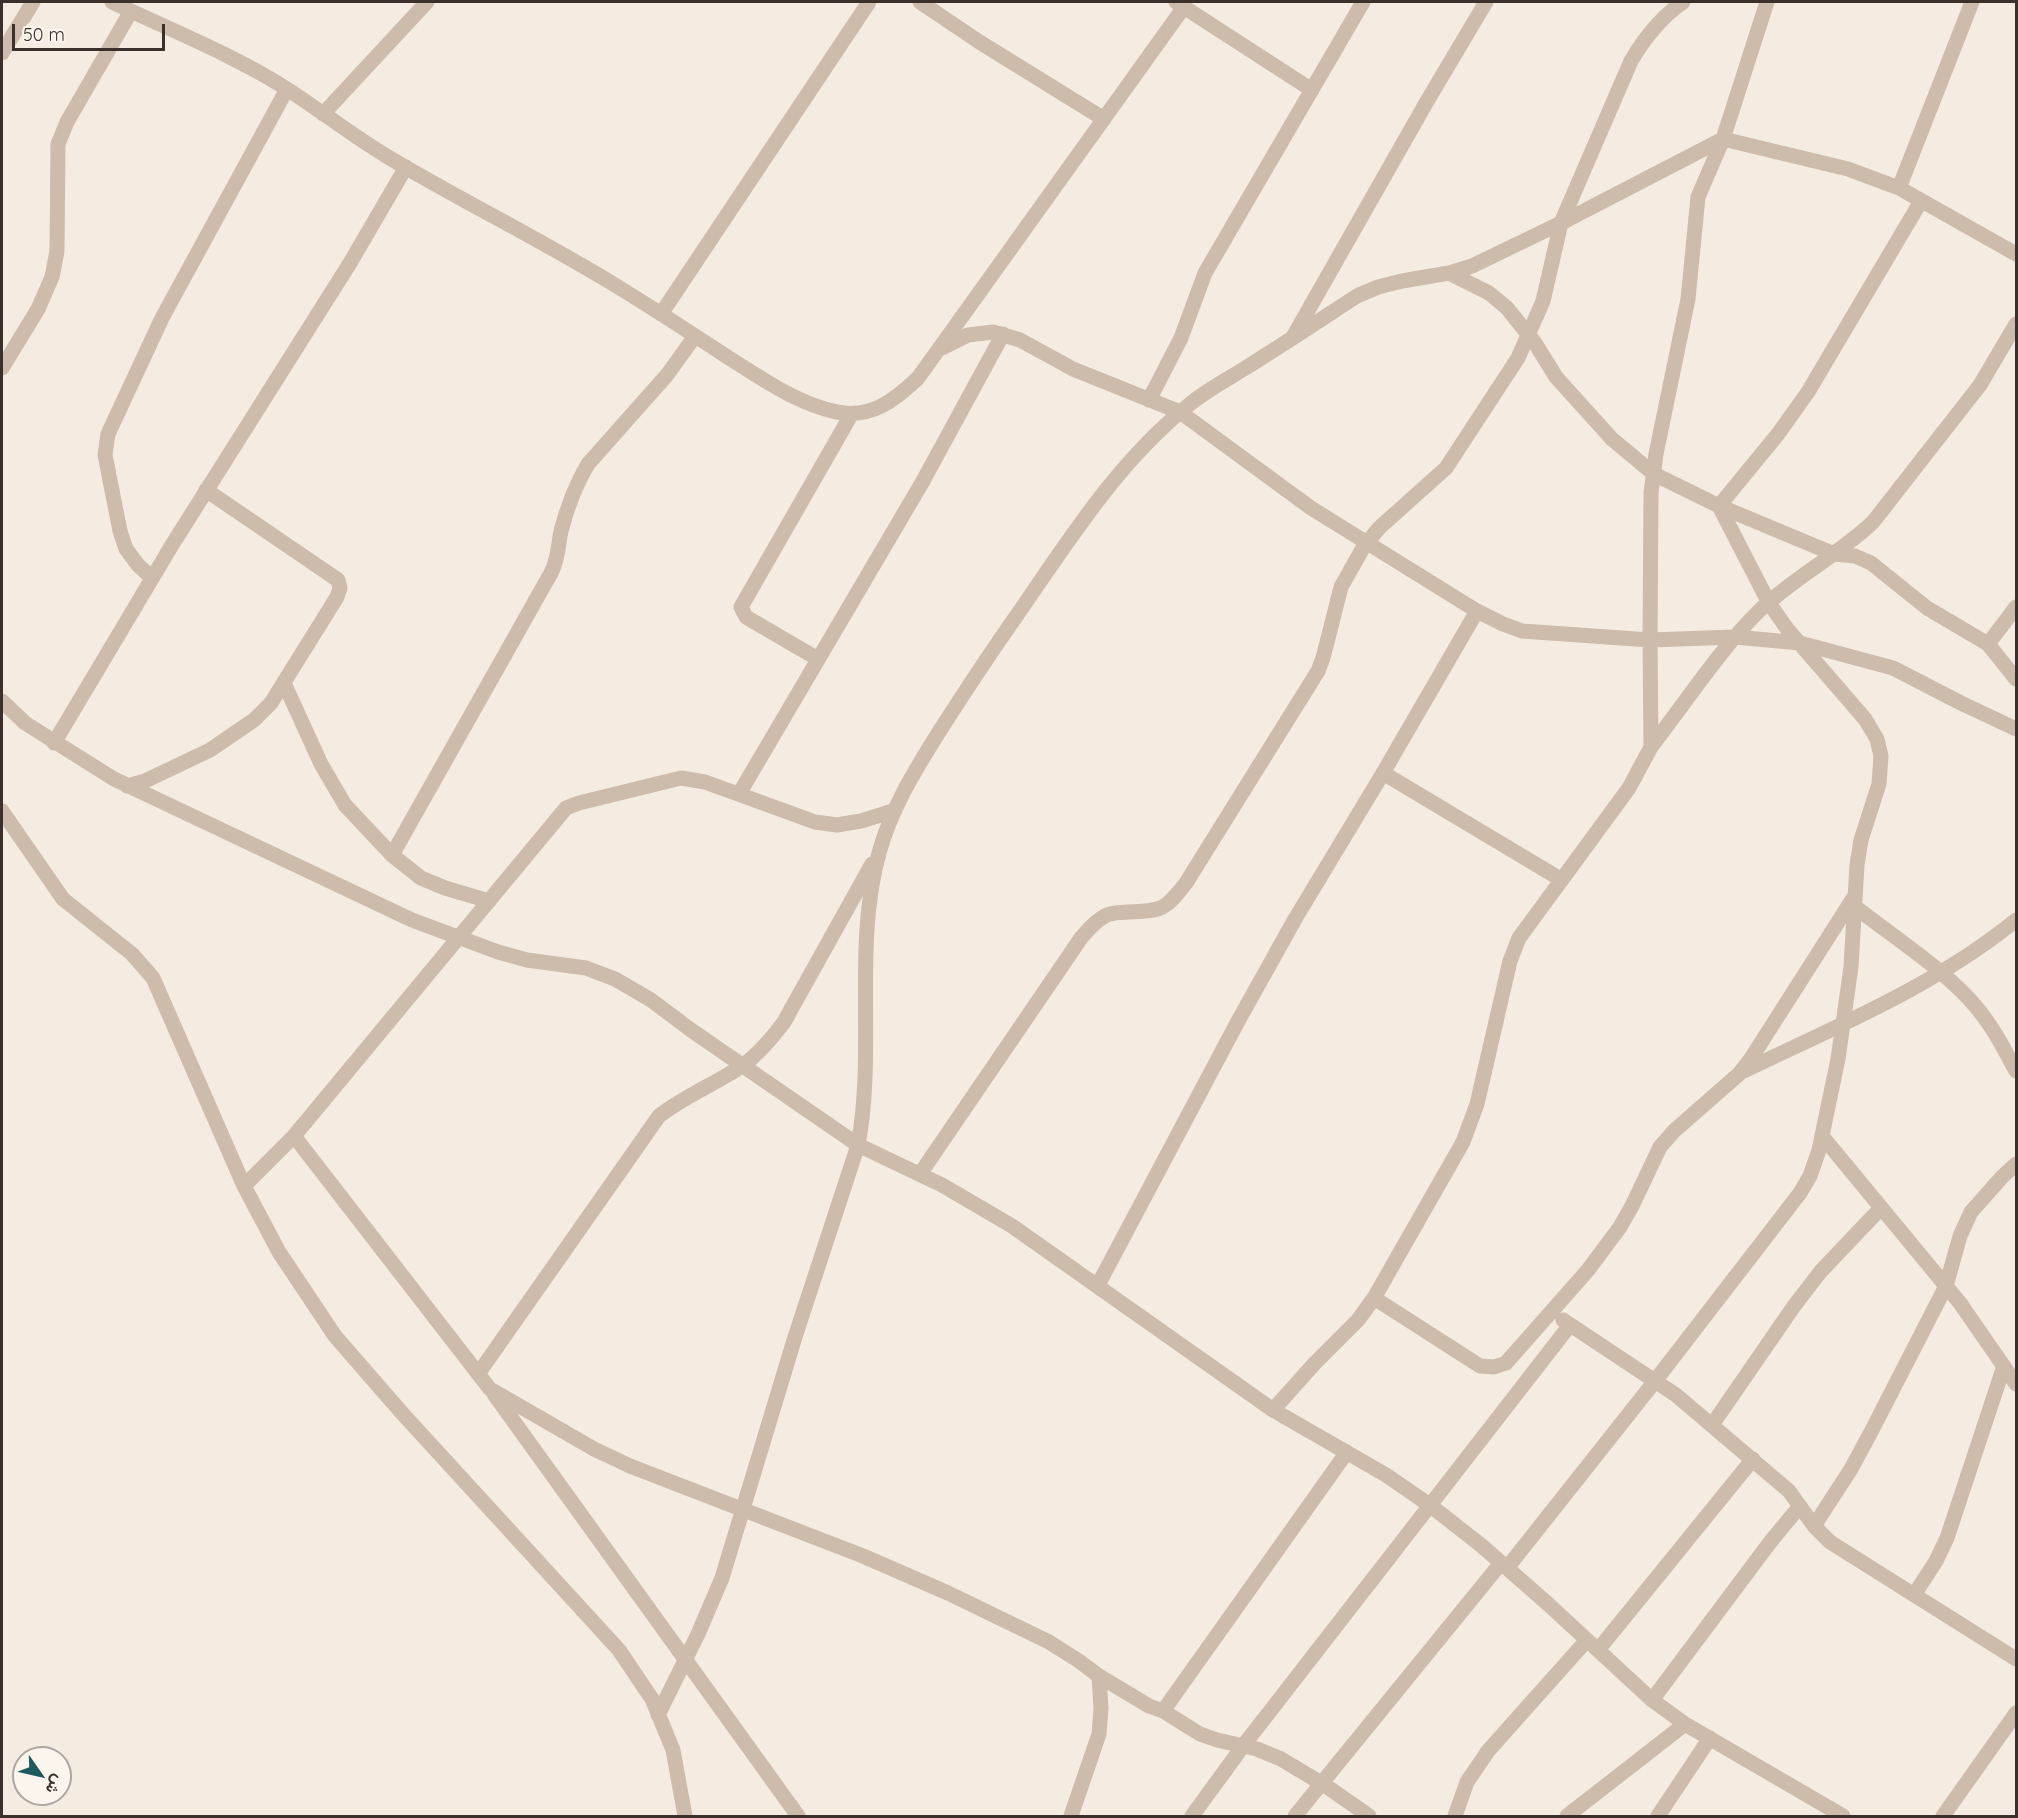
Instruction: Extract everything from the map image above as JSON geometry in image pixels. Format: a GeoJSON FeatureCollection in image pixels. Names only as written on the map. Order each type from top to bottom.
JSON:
{"type":"FeatureCollection","features":[{"type":"Feature","properties":{"kind":"street"},"geometry":{"type":"LineString","coordinates":[[2,53],[33,2]]}},
{"type":"Feature","properties":{"kind":"street"},"geometry":{"type":"LineString","coordinates":[[112,2],[239,62],[287,89],[406,167],[552,247],[770,384],[813,405],[851,415],[874,411],[896,398],[918,378],[1104,119],[1180,4],[1312,90]]}},
{"type":"Feature","properties":{"kind":"street"},"geometry":{"type":"LineString","coordinates":[[323,114],[427,2]]}},
{"type":"Feature","properties":{"kind":"street"},"geometry":{"type":"LineString","coordinates":[[661,314],[869,2]]}},
{"type":"Feature","properties":{"kind":"street"},"geometry":{"type":"LineString","coordinates":[[920,2],[981,43],[1104,119]]}},
{"type":"Feature","properties":{"kind":"street"},"geometry":{"type":"LineString","coordinates":[[1149,400],[1181,338],[1205,273],[1363,2]]}},
{"type":"Feature","properties":{"kind":"street"},"geometry":{"type":"LineString","coordinates":[[1292,338],[1486,2]]}},
{"type":"Feature","properties":{"kind":"street"},"geometry":{"type":"LineString","coordinates":[[920,1174],[1088,931],[1104,916],[1113,913],[1163,909],[1186,883],[1318,671],[1341,587],[1367,543],[1379,528],[1446,468],[1518,358],[1543,301],[1561,223],[1631,61],[1645,38],[1665,14],[1683,2]]}},
{"type":"Feature","properties":{"kind":"street"},"geometry":{"type":"LineString","coordinates":[[1652,747],[1651,493],[1688,299],[1698,197],[1723,139],[1767,2]]}},
{"type":"Feature","properties":{"kind":"street"},"geometry":{"type":"LineString","coordinates":[[1899,188],[1972,2]]}},
{"type":"Feature","properties":{"kind":"street"},"geometry":{"type":"LineString","coordinates":[[2,368],[38,309],[52,277],[57,251],[58,144],[68,122],[131,11]]}},
{"type":"Feature","properties":{"kind":"street"},"geometry":{"type":"LineString","coordinates":[[152,578],[126,549],[120,531],[105,455],[108,434],[162,318],[287,89]]}},
{"type":"Feature","properties":{"kind":"street"},"geometry":{"type":"LineString","coordinates":[[478,1374],[659,1116],[677,1102],[742,1066],[768,1043],[784,1022],[878,853],[893,812],[920,763],[976,673],[1093,506],[1126,466],[1192,402],[1357,296],[1378,287],[1449,273],[1472,266],[1561,223],[1723,139],[1848,169],[1899,188],[2016,254]]}},
{"type":"Feature","properties":{"kind":"street"},"geometry":{"type":"LineString","coordinates":[[54,743],[152,578],[350,263],[406,167]]}},
{"type":"Feature","properties":{"kind":"street"},"geometry":{"type":"LineString","coordinates":[[1719,506],[1778,434],[1808,392],[1921,201]]}},
{"type":"Feature","properties":{"kind":"street"},"geometry":{"type":"LineString","coordinates":[[1449,273],[1489,293],[1508,308],[1556,377],[1612,439],[1654,474],[1719,506],[1834,554],[1855,556],[1871,563],[1927,608],[1988,644],[2016,679]]}},
{"type":"Feature","properties":{"kind":"street"},"geometry":{"type":"LineString","coordinates":[[1273,1410],[1358,1320],[1374,1298],[1463,1142],[1476,1104],[1510,961],[1519,938],[1629,788],[1652,747],[1735,637],[1769,603],[1857,538],[1873,522],[1980,385],[2016,324]]}},
{"type":"Feature","properties":{"kind":"street"},"geometry":{"type":"LineString","coordinates":[[939,349],[968,335],[993,332],[1003,334],[1020,340],[1073,369],[1180,412],[1311,508],[1476,611],[1522,631],[1650,640],[1735,637],[1800,643],[1893,668],[1961,704],[2016,729]]}},
{"type":"Feature","properties":{"kind":"street"},"geometry":{"type":"LineString","coordinates":[[739,794],[923,481],[1003,334]]}},
{"type":"Feature","properties":{"kind":"street"},"geometry":{"type":"LineString","coordinates":[[392,855],[556,564],[561,531],[579,479],[588,464],[667,375],[695,336]]}},
{"type":"Feature","properties":{"kind":"street"},"geometry":{"type":"LineString","coordinates":[[818,659],[746,617],[741,607],[851,415]]}},
{"type":"Feature","properties":{"kind":"street"},"geometry":{"type":"LineString","coordinates":[[127,786],[144,781],[210,750],[254,720],[271,703],[337,597],[340,588],[338,580],[206,490]]}},
{"type":"Feature","properties":{"kind":"street"},"geometry":{"type":"LineString","coordinates":[[1295,1816],[1655,1381],[1800,1193],[1819,1150],[1843,1024],[1851,967],[1857,865],[1861,840],[1879,784],[1881,756],[1876,739],[1865,719],[1769,603],[1719,506]]}},
{"type":"Feature","properties":{"kind":"street"},"geometry":{"type":"LineString","coordinates":[[1988,644],[2016,607]]}},
{"type":"Feature","properties":{"kind":"street"},"geometry":{"type":"LineString","coordinates":[[1098,1285],[1254,992],[1476,611]]}},
{"type":"Feature","properties":{"kind":"street"},"geometry":{"type":"LineString","coordinates":[[284,683],[321,764],[345,805],[392,855],[421,879],[489,901]]}},
{"type":"Feature","properties":{"kind":"street"},"geometry":{"type":"LineString","coordinates":[[2,701],[25,723],[54,743],[127,786],[412,920],[527,960],[586,968],[615,979],[651,1000],[742,1066],[858,1145],[920,1174],[1012,1226],[1273,1410],[1386,1475],[1431,1506],[1504,1565],[1652,1700],[1685,1724],[1843,1816]]}},
{"type":"Feature","properties":{"kind":"street"},"geometry":{"type":"LineString","coordinates":[[1383,773],[1562,880]]}},
{"type":"Feature","properties":{"kind":"street"},"geometry":{"type":"LineString","coordinates":[[244,1186],[294,1136],[566,808],[681,778],[705,782],[826,824],[837,825],[861,821],[893,812]]}},
{"type":"Feature","properties":{"kind":"street"},"geometry":{"type":"LineString","coordinates":[[2,811],[63,899],[132,954],[153,978],[244,1186],[279,1252],[335,1336],[402,1413],[619,1650],[652,1699],[673,1750],[685,1816]]}},
{"type":"Feature","properties":{"kind":"street"},"geometry":{"type":"LineString","coordinates":[[658,1715],[722,1578],[795,1337],[858,1145],[864,1114],[865,988],[870,899],[878,853]]}},
{"type":"Feature","properties":{"kind":"street"},"geometry":{"type":"LineString","coordinates":[[1855,901],[1975,1006],[1996,1033],[2016,1071]]}},
{"type":"Feature","properties":{"kind":"street"},"geometry":{"type":"LineString","coordinates":[[1374,1298],[1480,1366],[1494,1367],[1506,1363],[1588,1270],[1620,1227],[1660,1147],[1750,1060],[1855,901]]}},
{"type":"Feature","properties":{"kind":"street"},"geometry":{"type":"LineString","coordinates":[[1738,1074],[1843,1024],[1940,973],[1962,960],[2016,920]]}},
{"type":"Feature","properties":{"kind":"street"},"geometry":{"type":"LineString","coordinates":[[294,1136],[490,1389],[798,1816]]}},
{"type":"Feature","properties":{"kind":"street"},"geometry":{"type":"LineString","coordinates":[[1822,1136],[1946,1286],[2016,1384]]}},
{"type":"Feature","properties":{"kind":"street"},"geometry":{"type":"LineString","coordinates":[[1814,1526],[1872,1431],[1946,1286],[1960,1236],[1971,1212],[2016,1164]]}},
{"type":"Feature","properties":{"kind":"street"},"geometry":{"type":"LineString","coordinates":[[1713,1425],[1794,1306],[1821,1271],[1881,1208]]}},
{"type":"Feature","properties":{"kind":"street"},"geometry":{"type":"LineString","coordinates":[[1552,1312],[1676,1395],[1713,1425],[1790,1491],[1814,1526],[1830,1542],[2016,1659]]}},
{"type":"Feature","properties":{"kind":"street"},"geometry":{"type":"LineString","coordinates":[[1192,1816],[1243,1746],[1570,1324]]}},
{"type":"Feature","properties":{"kind":"street"},"geometry":{"type":"LineString","coordinates":[[1914,1595],[1947,1538],[2004,1366]]}},
{"type":"Feature","properties":{"kind":"street"},"geometry":{"type":"LineString","coordinates":[[490,1389],[621,1462],[863,1556],[948,1593],[1049,1642],[1149,1707],[1163,1712],[1200,1734],[1281,1759],[1322,1783],[1369,1816]]}},
{"type":"Feature","properties":{"kind":"street"},"geometry":{"type":"LineString","coordinates":[[1163,1712],[1347,1452]]}},
{"type":"Feature","properties":{"kind":"street"},"geometry":{"type":"LineString","coordinates":[[1455,1816],[1467,1782],[1488,1751],[1593,1645],[1753,1459]]}},
{"type":"Feature","properties":{"kind":"street"},"geometry":{"type":"LineString","coordinates":[[1652,1700],[1771,1541],[1800,1506]]}},
{"type":"Feature","properties":{"kind":"street"},"geometry":{"type":"LineString","coordinates":[[1071,1816],[1099,1734],[1101,1709],[1099,1676]]}},
{"type":"Feature","properties":{"kind":"street"},"geometry":{"type":"LineString","coordinates":[[1943,1816],[2016,1713]]}},
{"type":"Feature","properties":{"kind":"street"},"geometry":{"type":"LineString","coordinates":[[1567,1816],[1685,1724]]}},
{"type":"Feature","properties":{"kind":"street"},"geometry":{"type":"LineString","coordinates":[[1658,1816],[1710,1738]]}}]}
